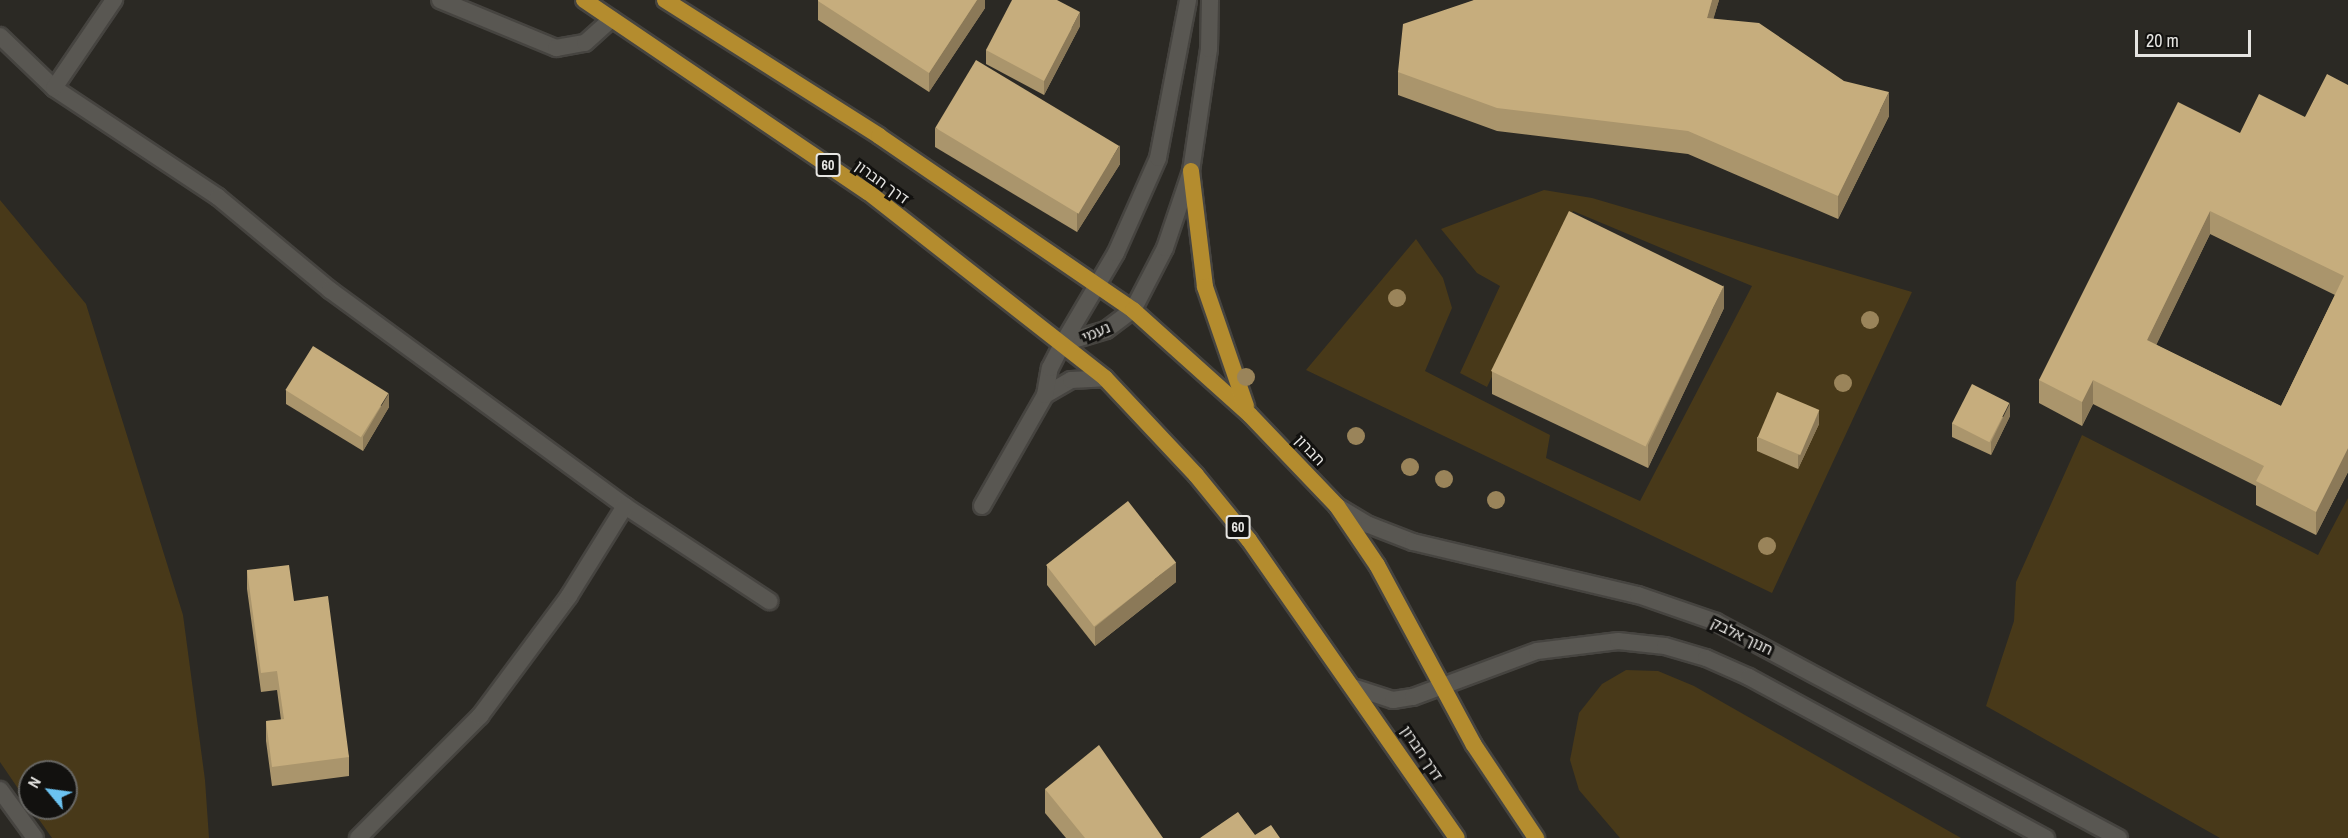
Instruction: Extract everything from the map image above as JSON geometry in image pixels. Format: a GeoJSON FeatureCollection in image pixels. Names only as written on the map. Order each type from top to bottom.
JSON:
{"type":"FeatureCollection","features":[{"type":"Feature","properties":{"kind":"highway","name":"דרך חברון"},"geometry":{"type":"LineString","coordinates":[[584,0],[868,192],[1063,342]]}},
{"type":"Feature","properties":{"kind":"highway"},"geometry":{"type":"LineString","coordinates":[[665,0],[879,136],[1097,285]]}},
{"type":"Feature","properties":{"kind":"highway"},"geometry":{"type":"LineString","coordinates":[[1191,171],[1205,287],[1238,392],[1250,415]]}},
{"type":"Feature","properties":{"kind":"highway","name":"חברון"},"geometry":{"type":"LineString","coordinates":[[1097,285],[1133,310],[1250,415],[1337,506],[1377,565],[1441,687]]}},
{"type":"Feature","properties":{"kind":"highway","name":"60"},"geometry":{"type":"LineString","coordinates":[[1063,342],[1105,378],[1196,474],[1249,540],[1356,688]]}},
{"type":"Feature","properties":{"kind":"highway"},"geometry":{"type":"LineString","coordinates":[[1441,687],[1474,745],[1536,838]]}},
{"type":"Feature","properties":{"kind":"highway","name":"דרך חברון"},"geometry":{"type":"LineString","coordinates":[[1356,688],[1457,838]]}},
{"type":"Feature","properties":{"kind":"street"},"geometry":{"type":"LineString","coordinates":[[54,88],[114,0]]}},
{"type":"Feature","properties":{"kind":"street"},"geometry":{"type":"LineString","coordinates":[[440,0],[556,48],[585,43],[612,19]]}},
{"type":"Feature","properties":{"kind":"street","name":"נעמי"},"geometry":{"type":"LineString","coordinates":[[1063,342],[1097,285],[1140,204],[1158,158],[1188,0]]}},
{"type":"Feature","properties":{"kind":"street","name":"נעמי"},"geometry":{"type":"LineString","coordinates":[[1063,342],[1106,330],[1133,310],[1165,248],[1191,171],[1209,49],[1210,0]]}},
{"type":"Feature","properties":{"kind":"street"},"geometry":{"type":"LineString","coordinates":[[0,36],[54,88],[218,197],[303,267],[626,506],[770,602]]}},
{"type":"Feature","properties":{"kind":"street"},"geometry":{"type":"LineString","coordinates":[[982,506],[1045,394],[1050,368],[1063,342]]}},
{"type":"Feature","properties":{"kind":"street"},"geometry":{"type":"LineString","coordinates":[[1045,394],[1071,380],[1105,378]]}},
{"type":"Feature","properties":{"kind":"street"},"geometry":{"type":"LineString","coordinates":[[358,838],[480,716],[569,596],[626,506]]}},
{"type":"Feature","properties":{"kind":"street","name":"חנוך אלבק"},"geometry":{"type":"LineString","coordinates":[[1337,506],[1370,525],[1413,542],[1638,596],[1716,622],[2119,838]]}},
{"type":"Feature","properties":{"kind":"street"},"geometry":{"type":"LineString","coordinates":[[1356,688],[1393,700],[1441,687],[1510,659],[1574,644],[1618,641],[1665,646],[1707,658],[1749,677],[2046,838]]}},
{"type":"Feature","properties":{"kind":"street"},"geometry":{"type":"LineString","coordinates":[[0,790],[35,838]]}},
{"type":"Feature","properties":{"kind":"shaded area"},"geometry":{"type":"Polygon","coordinates":[[[1544,190],[1592,198],[1912,292],[1772,593],[1306,370],[1416,239],[1443,278],[1452,308],[1425,371],[1550,435],[1546,458],[1640,501],[1752,286],[1573,211],[1487,387],[1460,373],[1500,286],[1477,273],[1441,229],[1544,190]]]}},
{"type":"Feature","properties":{"kind":"shaded area"},"geometry":{"type":"Polygon","coordinates":[[[0,200],[86,304],[183,615],[205,780],[209,838],[52,838],[39,820],[78,820],[78,760],[18,760],[18,788],[0,762],[0,200]]]}},
{"type":"Feature","properties":{"kind":"shaded area"},"geometry":{"type":"Polygon","coordinates":[[[2082,435],[2318,555],[2348,498],[2348,838],[2220,838],[1986,706],[2014,621],[2016,582],[2082,435]]]}},
{"type":"Feature","properties":{"kind":"shaded area"},"geometry":{"type":"Polygon","coordinates":[[[1626,670],[1658,671],[1694,686],[1961,838],[1620,838],[1579,790],[1570,760],[1579,713],[1602,684],[1626,670]]]}},
{"type":"Feature","properties":{"kind":"building"},"geometry":{"type":"Polygon","coordinates":[[[818,0],[977,0],[929,73],[818,0]]]}},
{"type":"Feature","properties":{"kind":"building"},"geometry":{"type":"Polygon","coordinates":[[[1012,0],[1057,0],[1080,12],[1044,81],[986,50],[1012,0]]]}},
{"type":"Feature","properties":{"kind":"building"},"geometry":{"type":"Polygon","coordinates":[[[1474,0],[1712,0],[1707,18],[1759,23],[1844,81],[1889,92],[1838,196],[1688,131],[1497,108],[1398,72],[1403,24],[1474,0]]]}},
{"type":"Feature","properties":{"kind":"building"},"geometry":{"type":"Polygon","coordinates":[[[976,60],[1119,146],[1078,214],[935,128],[976,60]]]}},
{"type":"Feature","properties":{"kind":"building"},"geometry":{"type":"Polygon","coordinates":[[[2327,74],[2348,85],[2348,448],[2316,512],[2256,481],[2264,466],[2093,380],[2082,402],[2039,380],[2178,102],[2240,133],[2259,94],[2305,117],[2327,74]],[[2210,211],[2147,340],[2281,406],[2344,276],[2210,211]]]}},
{"type":"Feature","properties":{"kind":"building"},"geometry":{"type":"Polygon","coordinates":[[[1569,211],[1724,286],[1646,446],[1491,371],[1569,211]]]}},
{"type":"Feature","properties":{"kind":"building"},"geometry":{"type":"Polygon","coordinates":[[[313,346],[388,393],[361,437],[285,390],[313,346]]]}},
{"type":"Feature","properties":{"kind":"building"},"geometry":{"type":"Polygon","coordinates":[[[1972,384],[2009,403],[1989,442],[1952,423],[1972,384]]]}},
{"type":"Feature","properties":{"kind":"building"},"geometry":{"type":"Polygon","coordinates":[[[1777,392],[1819,410],[1800,455],[1758,437],[1777,392]]]}},
{"type":"Feature","properties":{"kind":"building"},"geometry":{"type":"Polygon","coordinates":[[[1128,501],[1176,562],[1094,626],[1046,565],[1128,501]]]}},
{"type":"Feature","properties":{"kind":"building"},"geometry":{"type":"Polygon","coordinates":[[[289,565],[294,601],[328,596],[349,757],[272,767],[266,721],[284,719],[277,671],[261,673],[247,570],[289,565]]]}},
{"type":"Feature","properties":{"kind":"building"},"geometry":{"type":"Polygon","coordinates":[[[1099,745],[1163,838],[1085,838],[1045,789],[1099,745]]]}},
{"type":"Feature","properties":{"kind":"building"},"geometry":{"type":"Polygon","coordinates":[[[1238,812],[1255,835],[1271,825],[1280,838],[1200,838],[1238,812]]]}}]}
